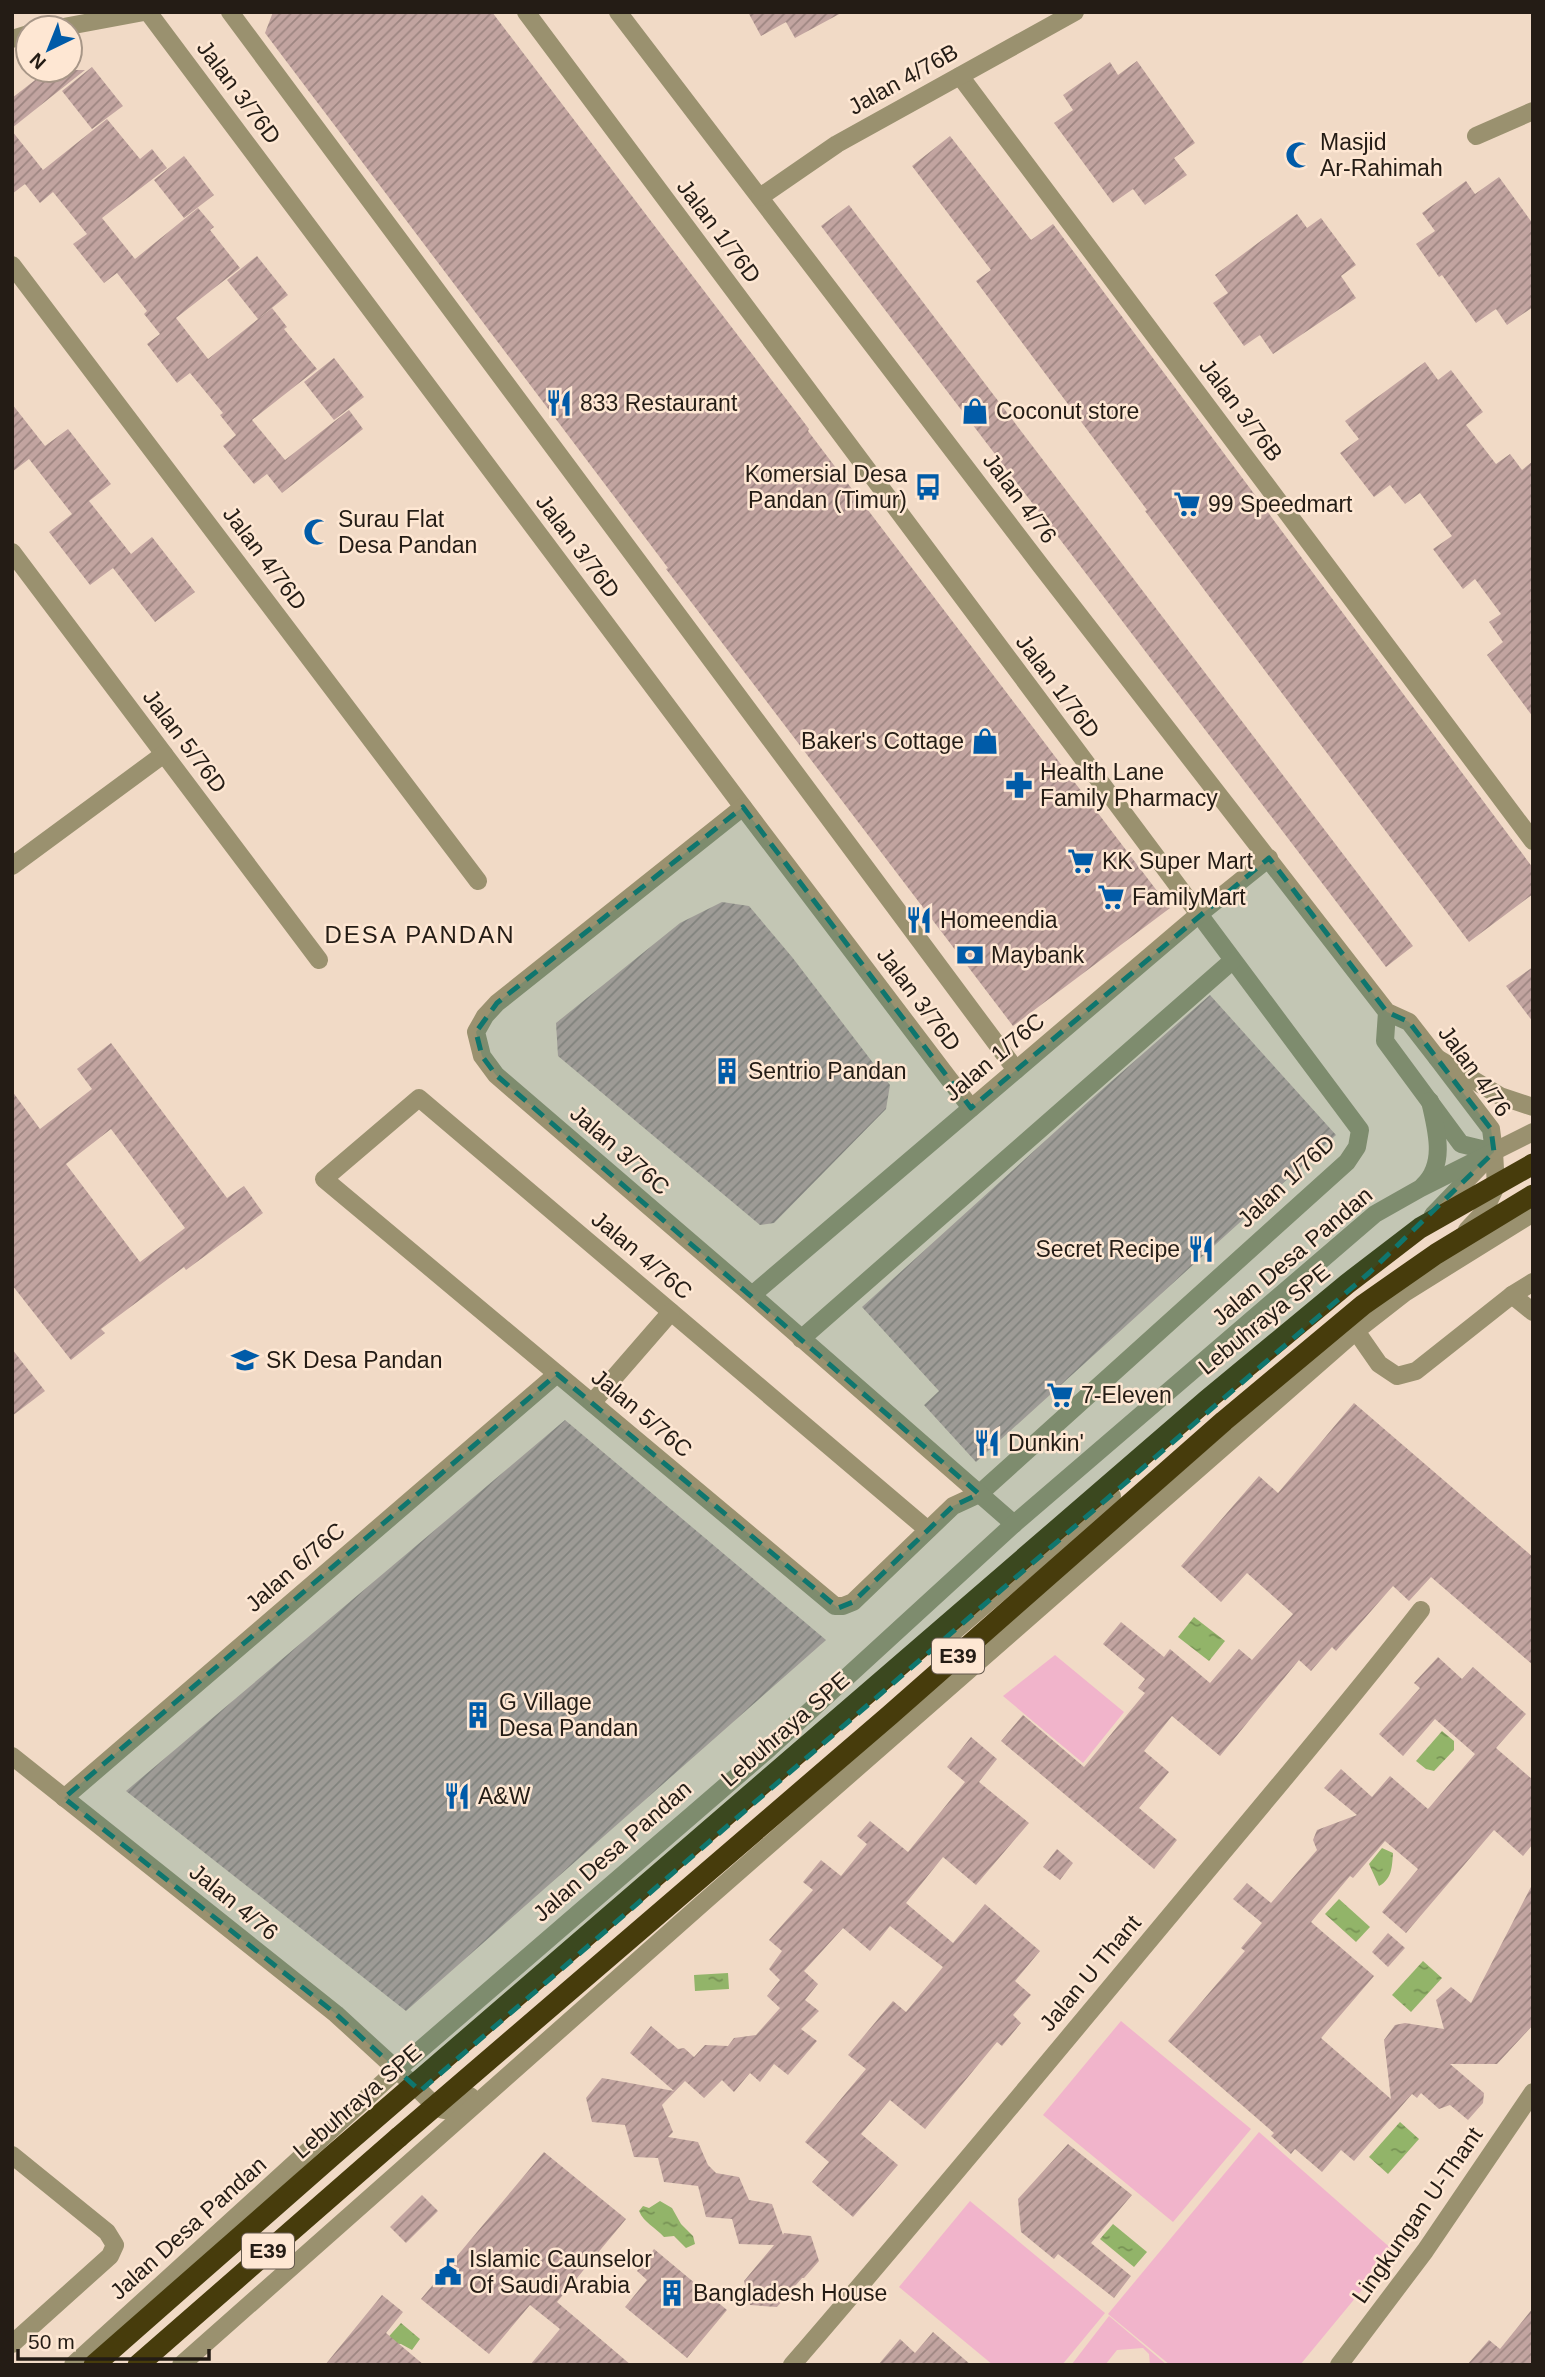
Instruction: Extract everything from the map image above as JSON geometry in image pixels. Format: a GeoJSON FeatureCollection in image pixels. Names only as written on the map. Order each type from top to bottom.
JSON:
{"type":"FeatureCollection","features":[{"type":"Feature","properties":{"kind":"highway","name":"Lebuhraya SPE"},"geometry":{"type":"LineString","coordinates":[[94,2365],[333,2155],[1207,1400],[1347,1284],[1420,1228],[1533,1164]]}},
{"type":"Feature","properties":{"kind":"highway","name":"E39"},"geometry":{"type":"LineString","coordinates":[[138,2365],[362,2168],[890,1715],[1224,1421],[1363,1305],[1436,1254],[1533,1195]]}},
{"type":"Feature","properties":{"kind":"street"},"geometry":{"type":"LineString","coordinates":[[84,23],[146,12]]}},
{"type":"Feature","properties":{"kind":"street","name":"Jalan 3/76D"},"geometry":{"type":"LineString","coordinates":[[146,12],[971,1108]]}},
{"type":"Feature","properties":{"kind":"street"},"geometry":{"type":"LineString","coordinates":[[230,12],[1016,1070]]}},
{"type":"Feature","properties":{"kind":"street","name":"Jalan 1/76D"},"geometry":{"type":"LineString","coordinates":[[526,12],[1360,1130],[1357,1147],[1348,1162],[979,1494]]}},
{"type":"Feature","properties":{"kind":"street","name":"Jalan 4/76"},"geometry":{"type":"LineString","coordinates":[[618,12],[1041,566],[1387,1012],[1409,1022],[1437,1058],[1491,1129],[1494,1152],[1461,1144],[1385,1041],[1387,1012]]}},
{"type":"Feature","properties":{"kind":"street","name":"Jalan 4/76B"},"geometry":{"type":"LineString","coordinates":[[760,197],[837,144],[1075,12]]}},
{"type":"Feature","properties":{"kind":"street","name":"Jalan 3/76B"},"geometry":{"type":"LineString","coordinates":[[960,75],[1533,841]]}},
{"type":"Feature","properties":{"kind":"street"},"geometry":{"type":"LineString","coordinates":[[1476,136],[1533,111]]}},
{"type":"Feature","properties":{"kind":"street","name":"Jalan 4/76D"},"geometry":{"type":"LineString","coordinates":[[12,265],[478,880]]}},
{"type":"Feature","properties":{"kind":"street","name":"Jalan 5/76D"},"geometry":{"type":"LineString","coordinates":[[12,552],[319,960]]}},
{"type":"Feature","properties":{"kind":"street"},"geometry":{"type":"LineString","coordinates":[[12,866],[164,754]]}},
{"type":"Feature","properties":{"kind":"street","name":"Jalan 3/76C"},"geometry":{"type":"LineString","coordinates":[[743,807],[498,1003],[485,1016],[476,1032],[482,1055],[496,1075],[1014,1524]]}},
{"type":"Feature","properties":{"kind":"street","name":"Jalan 1/76C"},"geometry":{"type":"LineString","coordinates":[[752,1295],[1198,915],[1269,858]]}},
{"type":"Feature","properties":{"kind":"street"},"geometry":{"type":"LineString","coordinates":[[801,1339],[1233,961]]}},
{"type":"Feature","properties":{"kind":"street"},"geometry":{"type":"LineString","coordinates":[[1437,1058],[1500,1096],[1533,1107]]}},
{"type":"Feature","properties":{"kind":"street","name":"Jalan 4/76C"},"geometry":{"type":"LineString","coordinates":[[324,1179],[419,1098],[928,1530]]}},
{"type":"Feature","properties":{"kind":"street"},"geometry":{"type":"LineString","coordinates":[[1421,1188],[1427,1183],[1437,1164],[1438,1142],[1430,1101]]}},
{"type":"Feature","properties":{"kind":"street","name":"Jalan Desa Pandan"},"geometry":{"type":"LineString","coordinates":[[74,2365],[398,2069],[765,1752],[1014,1524],[1375,1214],[1533,1132]]}},
{"type":"Feature","properties":{"kind":"street"},"geometry":{"type":"LineString","coordinates":[[1494,1152],[1513,1172],[1533,1175]]}},
{"type":"Feature","properties":{"kind":"street"},"geometry":{"type":"LineString","coordinates":[[1406,1292],[1484,1212],[1496,1186],[1494,1152]]}},
{"type":"Feature","properties":{"kind":"street"},"geometry":{"type":"LineString","coordinates":[[109,2365],[588,1943],[996,1597],[1369,1273],[1445,1204],[1494,1152]]}},
{"type":"Feature","properties":{"kind":"street","name":"Jalan 5/76C"},"geometry":{"type":"LineString","coordinates":[[324,1179],[835,1606],[853,1602],[928,1530]]}},
{"type":"Feature","properties":{"kind":"street"},"geometry":{"type":"LineString","coordinates":[[181,2365],[1356,1331],[1406,1292],[1533,1213]]}},
{"type":"Feature","properties":{"kind":"street"},"geometry":{"type":"LineString","coordinates":[[1356,1331],[1379,1364],[1397,1377],[1416,1371],[1512,1295],[1533,1282]]}},
{"type":"Feature","properties":{"kind":"street"},"geometry":{"type":"LineString","coordinates":[[1512,1295],[1533,1312]]}},
{"type":"Feature","properties":{"kind":"street"},"geometry":{"type":"LineString","coordinates":[[592,1403],[671,1312]]}},
{"type":"Feature","properties":{"kind":"street","name":"Jalan 6/76C"},"geometry":{"type":"LineString","coordinates":[[64,1798],[558,1374]]}},
{"type":"Feature","properties":{"kind":"street"},"geometry":{"type":"LineString","coordinates":[[928,1530],[953,1506],[979,1494]]}},
{"type":"Feature","properties":{"kind":"street","name":"Jalan U Thant"},"geometry":{"type":"LineString","coordinates":[[792,2365],[868,2278],[1320,1735],[1421,1609]]}},
{"type":"Feature","properties":{"kind":"street","name":"Jalan 4/76"},"geometry":{"type":"LineString","coordinates":[[12,1756],[336,2014],[438,2108]]}},
{"type":"Feature","properties":{"kind":"street"},"geometry":{"type":"LineString","coordinates":[[348,2220],[430,2136],[438,2120],[438,2108],[444,2111],[456,2108],[509,2062],[580,2013]]}},
{"type":"Feature","properties":{"kind":"street","name":"Lingkungan U-Thant"},"geometry":{"type":"LineString","coordinates":[[1339,2365],[1425,2252],[1533,2092]]}},
{"type":"Feature","properties":{"kind":"street"},"geometry":{"type":"LineString","coordinates":[[12,2155],[107,2232],[115,2245],[110,2256],[12,2344]]}},
{"type":"Feature","properties":{"kind":"highlighted area"},"geometry":{"type":"Polygon","coordinates":[[[743,807],[971,1108],[1269,858],[1387,1012],[1409,1022],[1491,1129],[1494,1152],[1369,1273],[420,2091],[336,2014],[64,1798],[557,1374],[838,1608],[853,1602],[953,1506],[979,1494],[496,1075],[482,1056],[476,1032],[497,1003],[743,807]]]}},
{"type":"Feature","properties":{"kind":"shaded area"},"geometry":{"type":"Polygon","coordinates":[[[1055,1655],[1124,1712],[1083,1763],[1003,1696],[1055,1655]]]}},
{"type":"Feature","properties":{"kind":"shaded area"},"geometry":{"type":"Polygon","coordinates":[[[1121,2021],[1251,2129],[1173,2222],[1043,2115],[1121,2021]]]}},
{"type":"Feature","properties":{"kind":"shaded area"},"geometry":{"type":"Polygon","coordinates":[[[1259,2132],[1394,2251],[1300,2365],[1170,2365],[1108,2314],[1259,2132]]]}},
{"type":"Feature","properties":{"kind":"shaded area"},"geometry":{"type":"Polygon","coordinates":[[[970,2201],[1105,2313],[1062,2365],[993,2365],[899,2287],[970,2201]]]}},
{"type":"Feature","properties":{"kind":"shaded area"},"geometry":{"type":"Polygon","coordinates":[[[1109,2316],[1167,2365],[1150,2365],[1149,2354],[1143,2348],[1117,2350],[1105,2365],[1072,2364],[1109,2316]]]}},
{"type":"Feature","properties":{"kind":"water"},"geometry":{"type":"Polygon","coordinates":[[[1194,1617],[1225,1641],[1209,1661],[1178,1637],[1194,1617]]]}},
{"type":"Feature","properties":{"kind":"water"},"geometry":{"type":"Polygon","coordinates":[[[1442,1731],[1454,1741],[1454,1750],[1434,1771],[1426,1769],[1416,1761],[1442,1731]]]}},
{"type":"Feature","properties":{"kind":"water"},"geometry":{"type":"Polygon","coordinates":[[[1382,1848],[1393,1853],[1393,1858],[1389,1876],[1379,1886],[1369,1864],[1382,1848]]]}},
{"type":"Feature","properties":{"kind":"water"},"geometry":{"type":"Polygon","coordinates":[[[1339,1899],[1370,1927],[1356,1942],[1325,1914],[1339,1899]]]}},
{"type":"Feature","properties":{"kind":"water"},"geometry":{"type":"Polygon","coordinates":[[[1423,1961],[1442,1978],[1411,2012],[1392,1995],[1423,1961]]]}},
{"type":"Feature","properties":{"kind":"water"},"geometry":{"type":"Polygon","coordinates":[[[728,1973],[729,1989],[695,1991],[694,1975],[728,1973]]]}},
{"type":"Feature","properties":{"kind":"water"},"geometry":{"type":"Polygon","coordinates":[[[1400,2122],[1419,2139],[1388,2174],[1369,2157],[1400,2122]]]}},
{"type":"Feature","properties":{"kind":"water"},"geometry":{"type":"Polygon","coordinates":[[[660,2201],[672,2208],[681,2224],[693,2236],[695,2244],[686,2248],[674,2236],[664,2237],[644,2219],[639,2211],[643,2206],[649,2208],[660,2201]]]}},
{"type":"Feature","properties":{"kind":"water"},"geometry":{"type":"Polygon","coordinates":[[[1113,2224],[1147,2252],[1134,2267],[1100,2239],[1113,2224]]]}},
{"type":"Feature","properties":{"kind":"water"},"geometry":{"type":"Polygon","coordinates":[[[401,2323],[420,2339],[412,2350],[401,2344],[383,2343],[401,2323]]]}},
{"type":"Feature","properties":{"kind":"building"},"geometry":{"type":"Polygon","coordinates":[[[273,12],[492,12],[1170,908],[1013,1026],[666,569],[668,568],[265,33],[273,12]]]}},
{"type":"Feature","properties":{"kind":"building"},"geometry":{"type":"Polygon","coordinates":[[[748,12],[843,12],[795,38],[786,22],[761,36],[748,12]]]}},
{"type":"Feature","properties":{"kind":"building"},"geometry":{"type":"Polygon","coordinates":[[[1137,61],[1195,143],[1174,158],[1187,175],[1145,205],[1133,189],[1113,203],[1054,123],[1073,110],[1063,95],[1110,62],[1118,75],[1137,61]]]}},
{"type":"Feature","properties":{"kind":"building"},"geometry":{"type":"Polygon","coordinates":[[[92,67],[123,106],[92,129],[62,91],[71,84],[84,84],[84,73],[92,67]]]}},
{"type":"Feature","properties":{"kind":"building"},"geometry":{"type":"Polygon","coordinates":[[[30,84],[67,84],[12,128],[12,98],[30,84]]]}},
{"type":"Feature","properties":{"kind":"building"},"geometry":{"type":"Polygon","coordinates":[[[107,119],[140,159],[152,149],[167,168],[102,218],[135,259],[198,208],[214,227],[210,230],[240,268],[176,318],[208,359],[272,308],[287,327],[284,329],[317,369],[252,420],[285,460],[349,410],[363,429],[282,493],[267,474],[254,484],[223,446],[236,435],[220,415],[223,413],[190,373],[177,383],[147,344],[160,334],[144,314],[147,311],[117,273],[104,283],[73,244],[87,234],[53,192],[40,203],[25,184],[12,194],[12,131],[43,170],[107,119]]]}},
{"type":"Feature","properties":{"kind":"building"},"geometry":{"type":"Polygon","coordinates":[[[950,136],[1031,240],[1053,224],[1533,868],[1533,894],[1469,942],[976,281],[991,270],[912,166],[950,136]]]}},
{"type":"Feature","properties":{"kind":"building"},"geometry":{"type":"Polygon","coordinates":[[[184,156],[214,195],[184,218],[154,180],[184,156]]]}},
{"type":"Feature","properties":{"kind":"building"},"geometry":{"type":"Polygon","coordinates":[[[1499,177],[1533,224],[1533,307],[1507,325],[1496,309],[1476,323],[1416,244],[1435,231],[1422,213],[1466,181],[1475,194],[1499,177]]]}},
{"type":"Feature","properties":{"kind":"building"},"geometry":{"type":"Polygon","coordinates":[[[849,205],[1413,946],[1386,967],[821,226],[849,205]]]}},
{"type":"Feature","properties":{"kind":"building"},"geometry":{"type":"Polygon","coordinates":[[[1297,214],[1307,228],[1321,218],[1356,265],[1341,276],[1356,298],[1273,354],[1260,335],[1244,346],[1213,303],[1228,293],[1215,275],[1297,214]]]}},
{"type":"Feature","properties":{"kind":"building"},"geometry":{"type":"Polygon","coordinates":[[[257,256],[288,295],[258,319],[227,280],[257,256]]]}},
{"type":"Feature","properties":{"kind":"building"},"geometry":{"type":"Polygon","coordinates":[[[334,358],[364,397],[334,420],[304,382],[334,358]]]}},
{"type":"Feature","properties":{"kind":"building"},"geometry":{"type":"Polygon","coordinates":[[[1425,362],[1438,380],[1451,370],[1483,412],[1466,425],[1496,464],[1510,454],[1522,470],[1533,461],[1533,717],[1487,655],[1503,642],[1489,622],[1501,614],[1475,579],[1463,589],[1433,549],[1452,536],[1420,493],[1405,504],[1390,485],[1374,497],[1340,453],[1359,439],[1345,421],[1425,362]]]}},
{"type":"Feature","properties":{"kind":"building"},"geometry":{"type":"Polygon","coordinates":[[[12,404],[45,446],[68,429],[111,484],[89,501],[131,554],[152,537],[195,592],[155,622],[113,568],[90,585],[49,532],[72,514],[29,459],[12,472],[12,404]]]}},
{"type":"Feature","properties":{"kind":"building","name":"Sentrio Pandan"},"geometry":{"type":"Polygon","coordinates":[[[722,902],[749,906],[792,957],[890,1085],[886,1109],[774,1223],[760,1225],[558,1056],[556,1023],[680,923],[722,902]]]}},
{"type":"Feature","properties":{"kind":"building"},"geometry":{"type":"Polygon","coordinates":[[[1533,967],[1533,1022],[1506,986],[1533,967]]]}},
{"type":"Feature","properties":{"kind":"building"},"geometry":{"type":"Polygon","coordinates":[[[1210,995],[1336,1135],[976,1462],[924,1405],[939,1391],[862,1307],[1210,995]]]}},
{"type":"Feature","properties":{"kind":"building"},"geometry":{"type":"Polygon","coordinates":[[[111,1043],[227,1198],[244,1186],[263,1213],[101,1329],[105,1333],[71,1360],[12,1285],[12,1091],[40,1129],[92,1089],[77,1069],[111,1043]],[[111,1129],[66,1164],[140,1262],[185,1228],[111,1129]]]}},
{"type":"Feature","properties":{"kind":"building"},"geometry":{"type":"Polygon","coordinates":[[[12,1349],[45,1391],[12,1416],[12,1349]]]}},
{"type":"Feature","properties":{"kind":"building"},"geometry":{"type":"Polygon","coordinates":[[[1354,1403],[1533,1557],[1533,1665],[1431,1577],[1409,1601],[1393,1586],[1336,1651],[1332,1647],[1311,1671],[1299,1660],[1220,1756],[1172,1716],[1144,1751],[1169,1772],[1139,1808],[1177,1840],[1154,1869],[1001,1741],[1023,1715],[1084,1767],[1145,1693],[1138,1688],[1145,1679],[1103,1644],[1121,1622],[1164,1657],[1170,1649],[1210,1683],[1239,1649],[1252,1660],[1293,1614],[1247,1573],[1221,1602],[1181,1566],[1259,1476],[1278,1493],[1354,1403]]]}},
{"type":"Feature","properties":{"kind":"building","name":"G Village Desa Pandan"},"geometry":{"type":"Polygon","coordinates":[[[565,1420],[826,1640],[406,2011],[126,1791],[565,1420]]]}},
{"type":"Feature","properties":{"kind":"building"},"geometry":{"type":"Polygon","coordinates":[[[1438,1657],[1462,1679],[1473,1667],[1526,1714],[1496,1748],[1533,1780],[1533,1844],[1523,1856],[1494,1830],[1406,1933],[1382,1912],[1418,1869],[1385,1841],[1353,1878],[1350,1876],[1311,1922],[1374,1976],[1321,2038],[1391,2099],[1384,2040],[1395,2025],[1405,2023],[1444,2029],[1436,2000],[1451,1987],[1471,2003],[1533,1883],[1533,2025],[1497,2064],[1450,2064],[1484,2093],[1483,2103],[1468,2120],[1450,2105],[1439,2109],[1421,2093],[1417,2098],[1412,2094],[1354,2161],[1341,2150],[1322,2172],[1295,2149],[1291,2154],[1271,2136],[1274,2133],[1168,2041],[1245,1951],[1241,1948],[1262,1923],[1233,1899],[1247,1883],[1271,1903],[1317,1850],[1313,1840],[1317,1830],[1357,1815],[1324,1788],[1341,1769],[1372,1797],[1390,1776],[1428,1809],[1475,1754],[1435,1719],[1403,1756],[1379,1734],[1420,1688],[1414,1683],[1438,1657]]]}},
{"type":"Feature","properties":{"kind":"building"},"geometry":{"type":"Polygon","coordinates":[[[971,1737],[997,1759],[979,1782],[1029,1823],[976,1885],[943,1857],[906,1903],[953,1943],[985,1904],[1040,1951],[1015,1981],[1031,1995],[1013,2015],[1021,2023],[1002,2046],[997,2042],[925,2129],[890,2100],[861,2134],[898,2165],[853,2217],[812,2182],[829,2162],[805,2142],[866,2069],[848,2055],[893,2001],[906,2012],[943,1967],[890,1926],[870,1951],[843,1928],[804,1971],[818,1984],[805,2000],[819,2011],[801,2029],[817,2041],[788,2075],[774,2064],[760,2082],[750,2073],[734,2092],[722,2080],[704,2098],[685,2081],[662,2105],[673,2132],[668,2137],[698,2142],[708,2165],[716,2173],[739,2177],[749,2200],[772,2204],[783,2235],[811,2236],[819,2261],[804,2278],[777,2307],[750,2305],[744,2281],[774,2245],[739,2244],[732,2219],[706,2217],[698,2186],[664,2182],[658,2158],[634,2157],[625,2125],[592,2122],[586,2098],[602,2078],[674,2091],[630,2053],[651,2026],[678,2049],[684,2048],[694,2057],[705,2045],[728,2046],[734,2038],[756,2035],[780,2008],[767,1996],[780,1980],[769,1969],[782,1951],[769,1940],[813,1890],[803,1882],[821,1860],[841,1876],[867,1844],[857,1836],[870,1821],[908,1852],[965,1782],[947,1767],[971,1737]]]}},
{"type":"Feature","properties":{"kind":"building"},"geometry":{"type":"Polygon","coordinates":[[[1057,1849],[1073,1863],[1060,1880],[1043,1867],[1057,1849]]]}},
{"type":"Feature","properties":{"kind":"building"},"geometry":{"type":"Polygon","coordinates":[[[1388,1933],[1405,1948],[1388,1967],[1372,1952],[1388,1933]]]}},
{"type":"Feature","properties":{"kind":"building"},"geometry":{"type":"Polygon","coordinates":[[[1068,2144],[1132,2195],[1091,2243],[1131,2276],[1114,2298],[1058,2254],[1054,2259],[1021,2232],[1018,2199],[1068,2144]]]}},
{"type":"Feature","properties":{"kind":"building"},"geometry":{"type":"Polygon","coordinates":[[[544,2152],[626,2219],[557,2302],[631,2365],[530,2365],[560,2329],[530,2305],[489,2354],[421,2299],[544,2152]]]}},
{"type":"Feature","properties":{"kind":"building"},"geometry":{"type":"Polygon","coordinates":[[[422,2195],[438,2211],[406,2243],[390,2227],[422,2195]]]}},
{"type":"Feature","properties":{"kind":"building","name":"Bangladesh House"},"geometry":{"type":"Polygon","coordinates":[[[654,2249],[727,2310],[687,2358],[625,2307],[647,2280],[637,2271],[654,2249]]]}},
{"type":"Feature","properties":{"kind":"building"},"geometry":{"type":"Polygon","coordinates":[[[382,2295],[403,2312],[386,2333],[424,2365],[325,2365],[382,2295]]]}},
{"type":"Feature","properties":{"kind":"building"},"geometry":{"type":"Polygon","coordinates":[[[1533,2308],[1533,2365],[1467,2365],[1489,2340],[1500,2349],[1533,2308]]]}},
{"type":"Feature","properties":{"kind":"building"},"geometry":{"type":"Polygon","coordinates":[[[933,2332],[971,2365],[878,2365],[900,2339],[915,2353],[933,2332]]]}},
{"type":"Feature","properties":{"kind":"place","name":"Masjid Ar-Rahimah"},"geometry":{"type":"Point","coordinates":[1299,155]}},
{"type":"Feature","properties":{"kind":"place","name":"833 Restaurant"},"geometry":{"type":"Point","coordinates":[559,403]}},
{"type":"Feature","properties":{"kind":"place","name":"Coconut store"},"geometry":{"type":"Point","coordinates":[975,411]}},
{"type":"Feature","properties":{"kind":"place","name":"Komersial Desa Pandan (Timur)"},"geometry":{"type":"Point","coordinates":[928,487]}},
{"type":"Feature","properties":{"kind":"place","name":"99 Speedmart"},"geometry":{"type":"Point","coordinates":[1187,504]}},
{"type":"Feature","properties":{"kind":"place","name":"Surau Flat Desa Pandan"},"geometry":{"type":"Point","coordinates":[317,532]}},
{"type":"Feature","properties":{"kind":"place","name":"Baker's Cottage"},"geometry":{"type":"Point","coordinates":[985,741]}},
{"type":"Feature","properties":{"kind":"place","name":"Health Lane Family Pharmacy"},"geometry":{"type":"Point","coordinates":[1019,785]}},
{"type":"Feature","properties":{"kind":"place","name":"KK Super Mart"},"geometry":{"type":"Point","coordinates":[1081,861]}},
{"type":"Feature","properties":{"kind":"place","name":"FamilyMart"},"geometry":{"type":"Point","coordinates":[1111,897]}},
{"type":"Feature","properties":{"kind":"place","name":"Homeendia"},"geometry":{"type":"Point","coordinates":[919,920]}},
{"type":"Feature","properties":{"kind":"place","name":"Maybank"},"geometry":{"type":"Point","coordinates":[970,955]}},
{"type":"Feature","properties":{"kind":"place","name":"Sentrio Pandan"},"geometry":{"type":"Point","coordinates":[727,1071]}},
{"type":"Feature","properties":{"kind":"place","name":"Secret Recipe"},"geometry":{"type":"Point","coordinates":[1201,1249]}},
{"type":"Feature","properties":{"kind":"place","name":"SK Desa Pandan"},"geometry":{"type":"Point","coordinates":[245,1360]}},
{"type":"Feature","properties":{"kind":"place","name":"7-Eleven"},"geometry":{"type":"Point","coordinates":[1060,1395]}},
{"type":"Feature","properties":{"kind":"place","name":"Dunkin'"},"geometry":{"type":"Point","coordinates":[987,1443]}},
{"type":"Feature","properties":{"kind":"place","name":"G Village Desa Pandan"},"geometry":{"type":"Point","coordinates":[478,1715]}},
{"type":"Feature","properties":{"kind":"place","name":"A&W"},"geometry":{"type":"Point","coordinates":[457,1796]}},
{"type":"Feature","properties":{"kind":"place","name":"Islamic Caunselor Of Saudi Arabia"},"geometry":{"type":"Point","coordinates":[448,2272]}},
{"type":"Feature","properties":{"kind":"place","name":"Bangladesh House"},"geometry":{"type":"Point","coordinates":[672,2293]}},
{"type":"Feature","properties":{"kind":"district","name":"DESA PANDAN"},"geometry":{"type":"Point","coordinates":[420,935]}}]}
